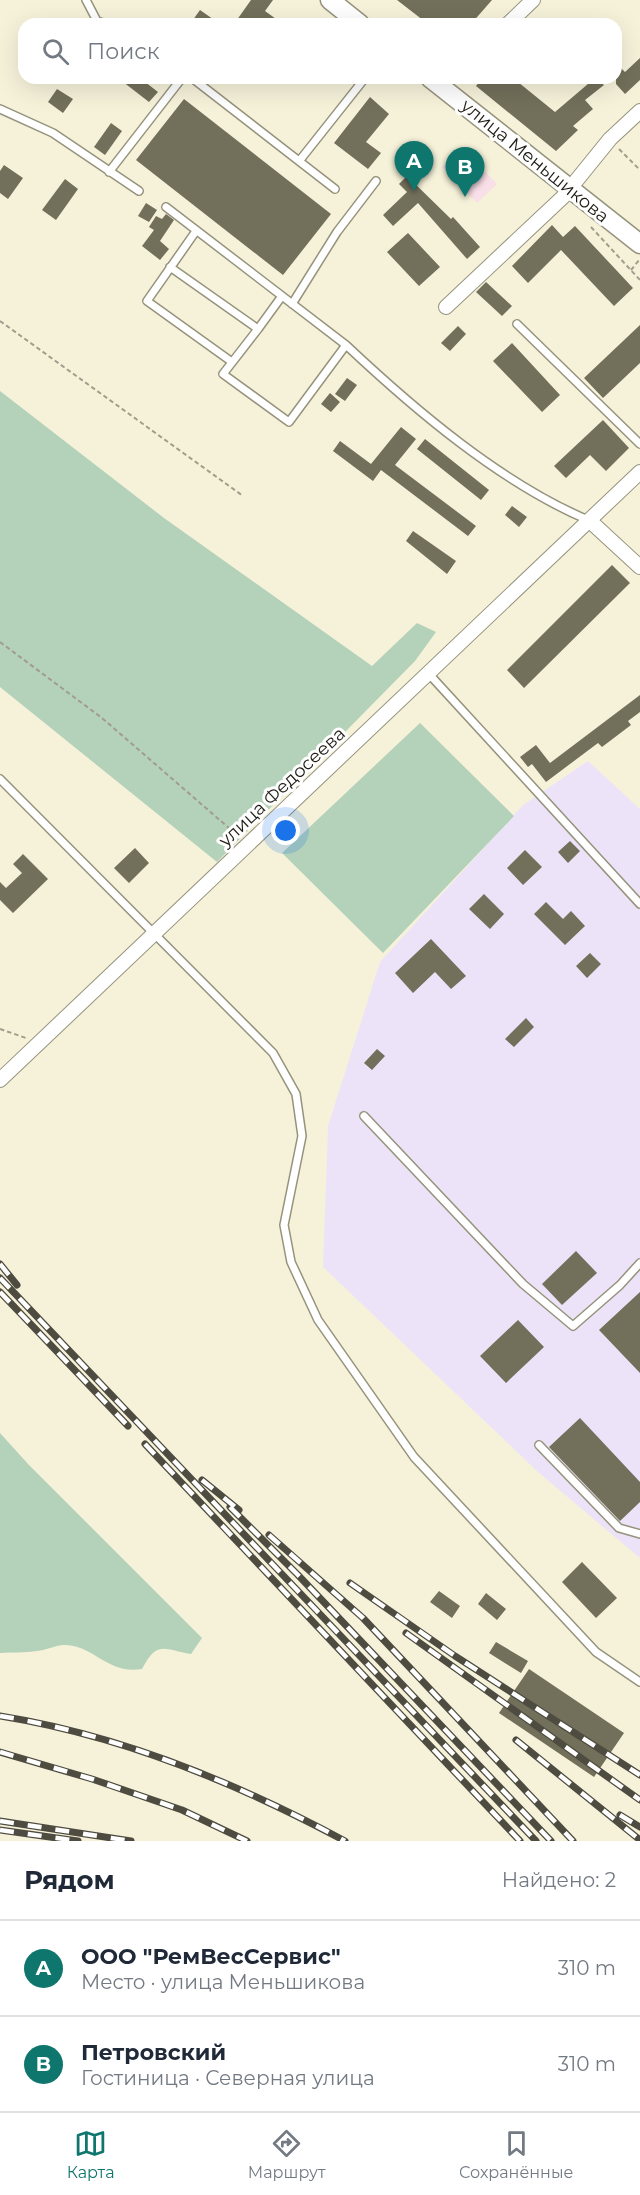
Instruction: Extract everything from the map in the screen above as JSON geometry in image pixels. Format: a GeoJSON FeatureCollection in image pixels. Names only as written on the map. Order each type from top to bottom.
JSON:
{"type":"FeatureCollection","features":[{"type":"Feature","properties":{"kind":"main road"},"geometry":{"type":"LineString","coordinates":[[330,0],[354,14]]}},
{"type":"Feature","properties":{"kind":"main road","name":"улица Меньшикова"},"geometry":{"type":"LineString","coordinates":[[445,84],[569,190],[640,244]]}},
{"type":"Feature","properties":{"kind":"street"},"geometry":{"type":"LineString","coordinates":[[514,18],[533,0]]}},
{"type":"Feature","properties":{"kind":"street"},"geometry":{"type":"LineString","coordinates":[[446,307],[569,190],[610,139],[640,111]]}},
{"type":"Feature","properties":{"kind":"street","name":"улица Федосеева"},"geometry":{"type":"LineString","coordinates":[[0,1080],[640,472]]}},
{"type":"Feature","properties":{"kind":"street"},"geometry":{"type":"LineString","coordinates":[[590,521],[640,567]]}},
{"type":"Feature","properties":{"kind":"lane"},"geometry":{"type":"LineString","coordinates":[[86,0],[95,18]]}},
{"type":"Feature","properties":{"kind":"lane"},"geometry":{"type":"LineString","coordinates":[[109,172],[177,84]]}},
{"type":"Feature","properties":{"kind":"lane"},"geometry":{"type":"LineString","coordinates":[[200,84],[335,189]]}},
{"type":"Feature","properties":{"kind":"lane"},"geometry":{"type":"LineString","coordinates":[[300,160],[360,84]]}},
{"type":"Feature","properties":{"kind":"lane"},"geometry":{"type":"LineString","coordinates":[[0,109],[53,133],[140,191]]}},
{"type":"Feature","properties":{"kind":"lane"},"geometry":{"type":"LineString","coordinates":[[292,303],[337,232],[376,181]]}},
{"type":"Feature","properties":{"kind":"lane"},"geometry":{"type":"LineString","coordinates":[[166,207],[346,345],[459,441],[552,505],[590,521]]}},
{"type":"Feature","properties":{"kind":"lane"},"geometry":{"type":"LineString","coordinates":[[196,231],[147,301],[232,362]]}},
{"type":"Feature","properties":{"kind":"lane"},"geometry":{"type":"LineString","coordinates":[[170,267],[258,329]]}},
{"type":"Feature","properties":{"kind":"lane"},"geometry":{"type":"LineString","coordinates":[[282,296],[223,374],[289,422],[346,345]]}},
{"type":"Feature","properties":{"kind":"lane"},"geometry":{"type":"LineString","coordinates":[[517,324],[640,444]]}},
{"type":"Feature","properties":{"kind":"lane"},"geometry":{"type":"LineString","coordinates":[[429,674],[640,904]]}},
{"type":"Feature","properties":{"kind":"lane"},"geometry":{"type":"LineString","coordinates":[[0,778],[273,1053],[296,1094],[302,1136],[284,1225],[291,1262],[318,1320],[414,1457],[596,1653],[640,1682]]}},
{"type":"Feature","properties":{"kind":"lane"},"geometry":{"type":"LineString","coordinates":[[364,1116],[524,1284],[573,1326],[620,1285],[640,1263]]}},
{"type":"Feature","properties":{"kind":"lane"},"geometry":{"type":"LineString","coordinates":[[539,1444],[619,1528],[640,1533]]}},
{"type":"Feature","properties":{"kind":"path"},"geometry":{"type":"LineString","coordinates":[[610,139],[640,170]]}},
{"type":"Feature","properties":{"kind":"path"},"geometry":{"type":"LineString","coordinates":[[586,221],[640,280]]}},
{"type":"Feature","properties":{"kind":"path"},"geometry":{"type":"LineString","coordinates":[[631,270],[640,259]]}},
{"type":"Feature","properties":{"kind":"path"},"geometry":{"type":"LineString","coordinates":[[0,321],[243,496]]}},
{"type":"Feature","properties":{"kind":"path"},"geometry":{"type":"LineString","coordinates":[[0,642],[102,718],[248,844]]}},
{"type":"Feature","properties":{"kind":"path"},"geometry":{"type":"LineString","coordinates":[[0,1029],[39,1043]]}},
{"type":"Feature","properties":{"kind":"shaded area"},"geometry":{"type":"Polygon","coordinates":[[[462,148],[497,184],[477,203],[442,167],[462,148]]]}},
{"type":"Feature","properties":{"kind":"shaded area"},"geometry":{"type":"Polygon","coordinates":[[[588,761],[640,809],[640,1558],[539,1473],[323,1267],[328,1126],[380,962],[523,805],[588,761]]]}},
{"type":"Feature","properties":{"kind":"green space"},"geometry":{"type":"Polygon","coordinates":[[[0,391],[164,518],[372,666],[417,623],[436,632],[415,661],[217,862],[0,687],[0,391]]]}},
{"type":"Feature","properties":{"kind":"green space"},"geometry":{"type":"Polygon","coordinates":[[[420,723],[514,816],[383,953],[282,853],[420,723]]]}},
{"type":"Feature","properties":{"kind":"green space"},"geometry":{"type":"Polygon","coordinates":[[[0,1433],[29,1465],[202,1638],[191,1654],[167,1649],[157,1650],[142,1669],[130,1670],[110,1664],[75,1646],[61,1645],[32,1652],[0,1653],[0,1433]]]}},
{"type":"Feature","properties":{"kind":"building"},"geometry":{"type":"Polygon","coordinates":[[[251,0],[273,0],[265,11],[275,18],[238,18],[251,0]]]}},
{"type":"Feature","properties":{"kind":"building"},"geometry":{"type":"Polygon","coordinates":[[[397,0],[492,0],[476,18],[420,18],[397,0]]]}},
{"type":"Feature","properties":{"kind":"building"},"geometry":{"type":"Polygon","coordinates":[[[200,10],[211,18],[194,18],[200,10]]]}},
{"type":"Feature","properties":{"kind":"building"},"geometry":{"type":"Polygon","coordinates":[[[640,58],[640,80],[625,94],[616,84],[622,84],[622,69],[625,72],[640,58]]]}},
{"type":"Feature","properties":{"kind":"building"},"geometry":{"type":"Polygon","coordinates":[[[126,84],[148,84],[158,92],[149,102],[126,84]]]}},
{"type":"Feature","properties":{"kind":"building"},"geometry":{"type":"Polygon","coordinates":[[[478,84],[520,84],[555,112],[588,84],[604,85],[585,100],[593,109],[573,126],[578,130],[556,151],[476,86],[478,84]]]}},
{"type":"Feature","properties":{"kind":"building"},"geometry":{"type":"Polygon","coordinates":[[[57,89],[73,99],[63,113],[48,102],[57,89]]]}},
{"type":"Feature","properties":{"kind":"building"},"geometry":{"type":"Polygon","coordinates":[[[370,97],[389,114],[366,142],[381,153],[368,169],[334,143],[370,97]]]}},
{"type":"Feature","properties":{"kind":"building"},"geometry":{"type":"Polygon","coordinates":[[[184,99],[331,214],[283,275],[136,160],[184,99]]]}},
{"type":"Feature","properties":{"kind":"building"},"geometry":{"type":"Polygon","coordinates":[[[111,123],[122,131],[105,155],[94,147],[111,123]]]}},
{"type":"Feature","properties":{"kind":"building"},"geometry":{"type":"Polygon","coordinates":[[[4,165],[23,178],[8,199],[0,193],[0,171],[4,165]]]}},
{"type":"Feature","properties":{"kind":"building"},"geometry":{"type":"Polygon","coordinates":[[[407,176],[451,219],[453,217],[480,247],[467,259],[418,203],[393,226],[383,215],[407,192],[399,184],[407,176]]]}},
{"type":"Feature","properties":{"kind":"building"},"geometry":{"type":"Polygon","coordinates":[[[65,179],[78,189],[56,220],[42,210],[65,179]]]}},
{"type":"Feature","properties":{"kind":"building"},"geometry":{"type":"Polygon","coordinates":[[[146,203],[157,210],[149,222],[138,216],[146,203]]]}},
{"type":"Feature","properties":{"kind":"building"},"geometry":{"type":"Polygon","coordinates":[[[166,214],[174,220],[160,241],[169,249],[160,260],[142,246],[154,230],[149,227],[156,216],[162,219],[166,214]]]}},
{"type":"Feature","properties":{"kind":"building"},"geometry":{"type":"Polygon","coordinates":[[[552,225],[563,237],[575,226],[633,288],[614,306],[561,250],[528,283],[512,266],[552,225]]]}},
{"type":"Feature","properties":{"kind":"building"},"geometry":{"type":"Polygon","coordinates":[[[408,233],[440,267],[419,286],[387,252],[408,233]]]}},
{"type":"Feature","properties":{"kind":"building"},"geometry":{"type":"Polygon","coordinates":[[[486,282],[512,306],[502,316],[476,292],[486,282]]]}},
{"type":"Feature","properties":{"kind":"building"},"geometry":{"type":"Polygon","coordinates":[[[640,325],[640,363],[603,398],[584,378],[640,325]]]}},
{"type":"Feature","properties":{"kind":"building"},"geometry":{"type":"Polygon","coordinates":[[[458,326],[466,334],[450,351],[441,343],[458,326]]]}},
{"type":"Feature","properties":{"kind":"building"},"geometry":{"type":"Polygon","coordinates":[[[512,343],[560,395],[542,412],[493,361],[512,343]]]}},
{"type":"Feature","properties":{"kind":"building"},"geometry":{"type":"Polygon","coordinates":[[[347,378],[357,385],[345,401],[335,394],[347,378]]]}},
{"type":"Feature","properties":{"kind":"building"},"geometry":{"type":"Polygon","coordinates":[[[330,393],[340,402],[331,412],[321,404],[330,393]]]}},
{"type":"Feature","properties":{"kind":"building"},"geometry":{"type":"Polygon","coordinates":[[[603,420],[629,448],[606,471],[590,455],[566,478],[554,466],[603,420]]]}},
{"type":"Feature","properties":{"kind":"building"},"geometry":{"type":"Polygon","coordinates":[[[401,427],[416,439],[395,465],[476,526],[468,536],[381,470],[373,481],[333,451],[340,441],[371,464],[401,427]]]}},
{"type":"Feature","properties":{"kind":"building"},"geometry":{"type":"Polygon","coordinates":[[[425,439],[489,490],[481,500],[417,449],[425,439]]]}},
{"type":"Feature","properties":{"kind":"building"},"geometry":{"type":"Polygon","coordinates":[[[512,506],[527,517],[519,527],[505,515],[512,506]]]}},
{"type":"Feature","properties":{"kind":"building"},"geometry":{"type":"Polygon","coordinates":[[[413,531],[456,561],[447,574],[406,541],[413,531]]]}},
{"type":"Feature","properties":{"kind":"building"},"geometry":{"type":"Polygon","coordinates":[[[612,565],[630,583],[524,688],[507,670],[612,565]]]}},
{"type":"Feature","properties":{"kind":"building"},"geometry":{"type":"Polygon","coordinates":[[[640,695],[640,712],[628,721],[631,725],[602,747],[598,743],[546,782],[532,764],[528,767],[520,757],[536,745],[550,763],[640,695]]]}},
{"type":"Feature","properties":{"kind":"building"},"geometry":{"type":"Polygon","coordinates":[[[570,841],[580,851],[568,863],[558,852],[570,841]]]}},
{"type":"Feature","properties":{"kind":"building"},"geometry":{"type":"Polygon","coordinates":[[[135,848],[149,863],[129,883],[114,868],[135,848]]]}},
{"type":"Feature","properties":{"kind":"building"},"geometry":{"type":"Polygon","coordinates":[[[525,850],[542,867],[523,885],[507,868],[525,850]]]}},
{"type":"Feature","properties":{"kind":"building"},"geometry":{"type":"Polygon","coordinates":[[[23,854],[48,879],[13,913],[0,900],[0,882],[6,888],[22,873],[13,864],[23,854]]]}},
{"type":"Feature","properties":{"kind":"building"},"geometry":{"type":"Polygon","coordinates":[[[484,894],[504,914],[490,929],[469,909],[484,894]]]}},
{"type":"Feature","properties":{"kind":"building"},"geometry":{"type":"Polygon","coordinates":[[[546,902],[563,919],[571,911],[585,926],[565,945],[534,914],[546,902]]]}},
{"type":"Feature","properties":{"kind":"building"},"geometry":{"type":"Polygon","coordinates":[[[431,939],[466,976],[451,989],[435,972],[413,993],[395,973],[431,939]]]}},
{"type":"Feature","properties":{"kind":"building"},"geometry":{"type":"Polygon","coordinates":[[[590,953],[601,964],[587,978],[576,966],[590,953]]]}},
{"type":"Feature","properties":{"kind":"building"},"geometry":{"type":"Polygon","coordinates":[[[526,1018],[534,1027],[514,1047],[505,1039],[526,1018]]]}},
{"type":"Feature","properties":{"kind":"building"},"geometry":{"type":"Polygon","coordinates":[[[377,1049],[385,1056],[372,1070],[364,1063],[377,1049]]]}},
{"type":"Feature","properties":{"kind":"building"},"geometry":{"type":"Polygon","coordinates":[[[576,1251],[597,1273],[562,1305],[542,1284],[576,1251]]]}},
{"type":"Feature","properties":{"kind":"building"},"geometry":{"type":"Polygon","coordinates":[[[640,1292],[640,1373],[599,1330],[640,1292]]]}},
{"type":"Feature","properties":{"kind":"building"},"geometry":{"type":"Polygon","coordinates":[[[518,1320],[544,1347],[506,1383],[480,1356],[518,1320]]]}},
{"type":"Feature","properties":{"kind":"building"},"geometry":{"type":"Polygon","coordinates":[[[580,1418],[640,1482],[640,1502],[620,1521],[549,1447],[580,1418]]]}},
{"type":"Feature","properties":{"kind":"building"},"geometry":{"type":"Polygon","coordinates":[[[582,1562],[617,1598],[596,1618],[562,1582],[582,1562]]]}},
{"type":"Feature","properties":{"kind":"building"},"geometry":{"type":"Polygon","coordinates":[[[439,1591],[460,1606],[452,1618],[430,1602],[439,1591]]]}},
{"type":"Feature","properties":{"kind":"building"},"geometry":{"type":"Polygon","coordinates":[[[486,1593],[506,1609],[497,1620],[478,1604],[486,1593]]]}},
{"type":"Feature","properties":{"kind":"building"},"geometry":{"type":"Polygon","coordinates":[[[496,1642],[528,1661],[521,1673],[489,1653],[496,1642]]]}},
{"type":"Feature","properties":{"kind":"building"},"geometry":{"type":"Polygon","coordinates":[[[529,1669],[624,1733],[594,1777],[499,1713],[529,1669]]]}},
{"type":"Feature","properties":{"kind":"railway"},"geometry":{"type":"LineString","coordinates":[[0,1264],[17,1285]]}},
{"type":"Feature","properties":{"kind":"railway"},"geometry":{"type":"LineString","coordinates":[[0,1278],[536,1841]]}},
{"type":"Feature","properties":{"kind":"railway"},"geometry":{"type":"LineString","coordinates":[[0,1292],[128,1426]]}},
{"type":"Feature","properties":{"kind":"railway"},"geometry":{"type":"LineString","coordinates":[[145,1444],[520,1841]]}},
{"type":"Feature","properties":{"kind":"railway"},"geometry":{"type":"LineString","coordinates":[[202,1480],[239,1510]]}},
{"type":"Feature","properties":{"kind":"railway"},"geometry":{"type":"LineString","coordinates":[[230,1507],[298,1575],[551,1841]]}},
{"type":"Feature","properties":{"kind":"railway"},"geometry":{"type":"LineString","coordinates":[[269,1535],[363,1618],[573,1841]]}},
{"type":"Feature","properties":{"kind":"railway"},"geometry":{"type":"LineString","coordinates":[[350,1583],[455,1656],[640,1775]]}},
{"type":"Feature","properties":{"kind":"railway"},"geometry":{"type":"LineString","coordinates":[[406,1633],[640,1800]]}},
{"type":"Feature","properties":{"kind":"railway"},"geometry":{"type":"LineString","coordinates":[[0,1716],[45,1724],[90,1736],[178,1764],[263,1800],[345,1841]]}},
{"type":"Feature","properties":{"kind":"railway"},"geometry":{"type":"LineString","coordinates":[[516,1740],[640,1840]]}},
{"type":"Feature","properties":{"kind":"railway"},"geometry":{"type":"LineString","coordinates":[[0,1752],[92,1779],[182,1810],[247,1841]]}},
{"type":"Feature","properties":{"kind":"railway"},"geometry":{"type":"LineString","coordinates":[[620,1815],[640,1827]]}},
{"type":"Feature","properties":{"kind":"railway"},"geometry":{"type":"LineString","coordinates":[[0,1821],[131,1841]]}},
{"type":"Feature","properties":{"kind":"railway"},"geometry":{"type":"LineString","coordinates":[[0,1830],[78,1841]]}},
{"type":"Feature","properties":{"kind":"place","name":"ООО \"РемВесСервис\""},"geometry":{"type":"Point","coordinates":[414,191]}},
{"type":"Feature","properties":{"kind":"place","name":"Петровский"},"geometry":{"type":"Point","coordinates":[465,197]}}]}
